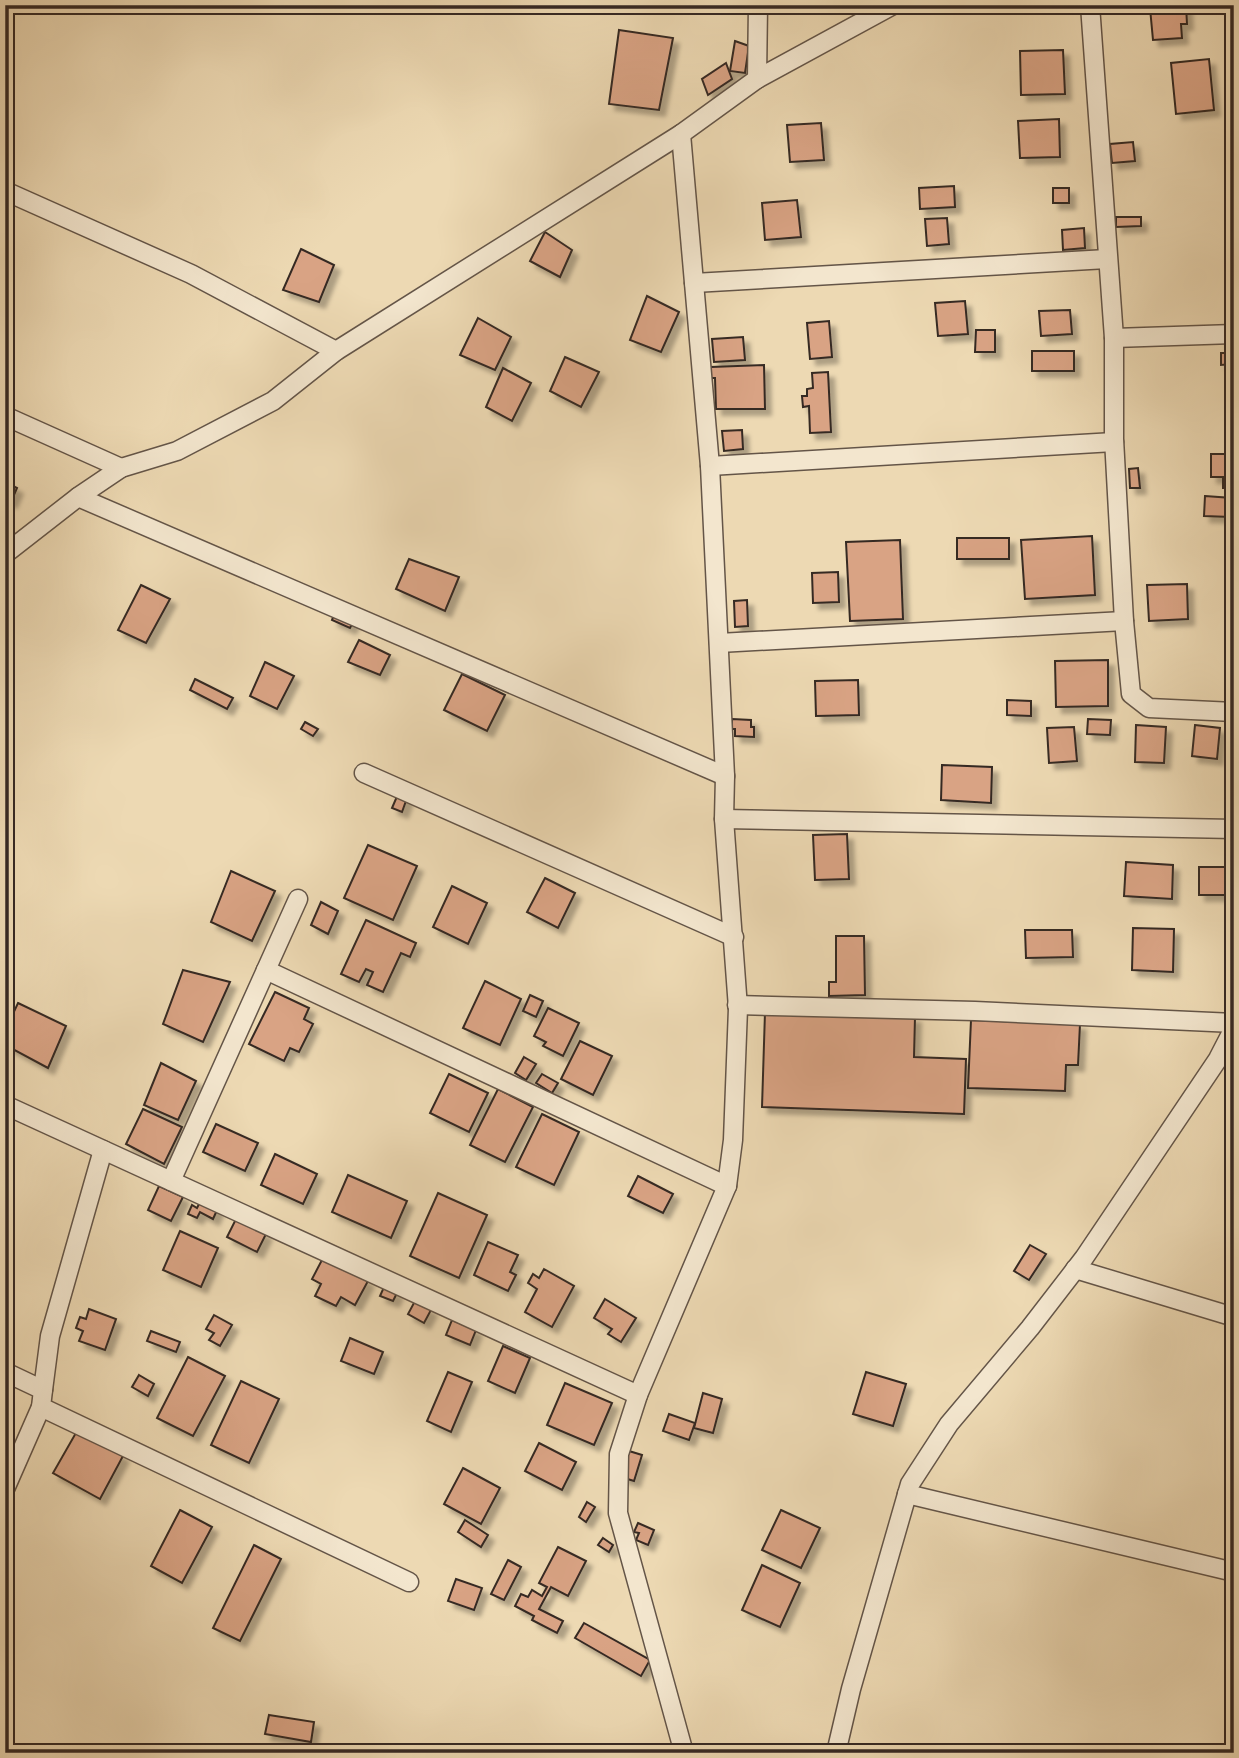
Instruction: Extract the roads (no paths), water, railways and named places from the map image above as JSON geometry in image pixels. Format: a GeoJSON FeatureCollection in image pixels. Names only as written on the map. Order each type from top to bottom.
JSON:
{"type":"FeatureCollection","features":[{"type":"Feature","properties":{"kind":"street"},"geometry":{"type":"LineString","coordinates":[[757,79],[758,5]]}},
{"type":"Feature","properties":{"kind":"street"},"geometry":{"type":"LineString","coordinates":[[5,554],[78,497],[121,468],[177,450],[273,401],[336,351],[681,134],[757,79],[893,5]]}},
{"type":"Feature","properties":{"kind":"street"},"geometry":{"type":"LineString","coordinates":[[1090,5],[1114,338],[1114,442],[1131,694],[1149,708],[1234,712]]}},
{"type":"Feature","properties":{"kind":"street"},"geometry":{"type":"LineString","coordinates":[[681,134],[710,466],[725,776],[724,819],[737,1005],[733,1140],[727,1186],[638,1395],[619,1454],[618,1513],[684,1753]]}},
{"type":"Feature","properties":{"kind":"street"},"geometry":{"type":"LineString","coordinates":[[5,191],[191,274],[336,351]]}},
{"type":"Feature","properties":{"kind":"street"},"geometry":{"type":"LineString","coordinates":[[694,283],[1107,259]]}},
{"type":"Feature","properties":{"kind":"street"},"geometry":{"type":"LineString","coordinates":[[1114,338],[1234,334]]}},
{"type":"Feature","properties":{"kind":"street"},"geometry":{"type":"LineString","coordinates":[[5,416],[121,468]]}},
{"type":"Feature","properties":{"kind":"street"},"geometry":{"type":"LineString","coordinates":[[710,466],[1114,442]]}},
{"type":"Feature","properties":{"kind":"street"},"geometry":{"type":"LineString","coordinates":[[78,497],[725,776]]}},
{"type":"Feature","properties":{"kind":"street"},"geometry":{"type":"LineString","coordinates":[[719,643],[1124,621]]}},
{"type":"Feature","properties":{"kind":"street"},"geometry":{"type":"LineString","coordinates":[[364,773],[734,937]]}},
{"type":"Feature","properties":{"kind":"street"},"geometry":{"type":"LineString","coordinates":[[724,819],[1234,829]]}},
{"type":"Feature","properties":{"kind":"street"},"geometry":{"type":"LineString","coordinates":[[171,1181],[298,899]]}},
{"type":"Feature","properties":{"kind":"street"},"geometry":{"type":"LineString","coordinates":[[266,970],[727,1186]]}},
{"type":"Feature","properties":{"kind":"street"},"geometry":{"type":"LineString","coordinates":[[737,1005],[975,1011],[1234,1026],[1218,1059],[1075,1269],[1030,1328],[949,1424],[911,1485],[851,1689],[836,1753]]}},
{"type":"Feature","properties":{"kind":"street"},"geometry":{"type":"LineString","coordinates":[[5,1105],[638,1395]]}},
{"type":"Feature","properties":{"kind":"street"},"geometry":{"type":"LineString","coordinates":[[5,1489],[42,1399],[50,1336],[103,1150]]}},
{"type":"Feature","properties":{"kind":"street"},"geometry":{"type":"LineString","coordinates":[[1075,1269],[1234,1317]]}},
{"type":"Feature","properties":{"kind":"street"},"geometry":{"type":"LineString","coordinates":[[5,1372],[42,1399],[409,1582]]}},
{"type":"Feature","properties":{"kind":"street"},"geometry":{"type":"LineString","coordinates":[[907,1494],[1234,1573]]}}]}
